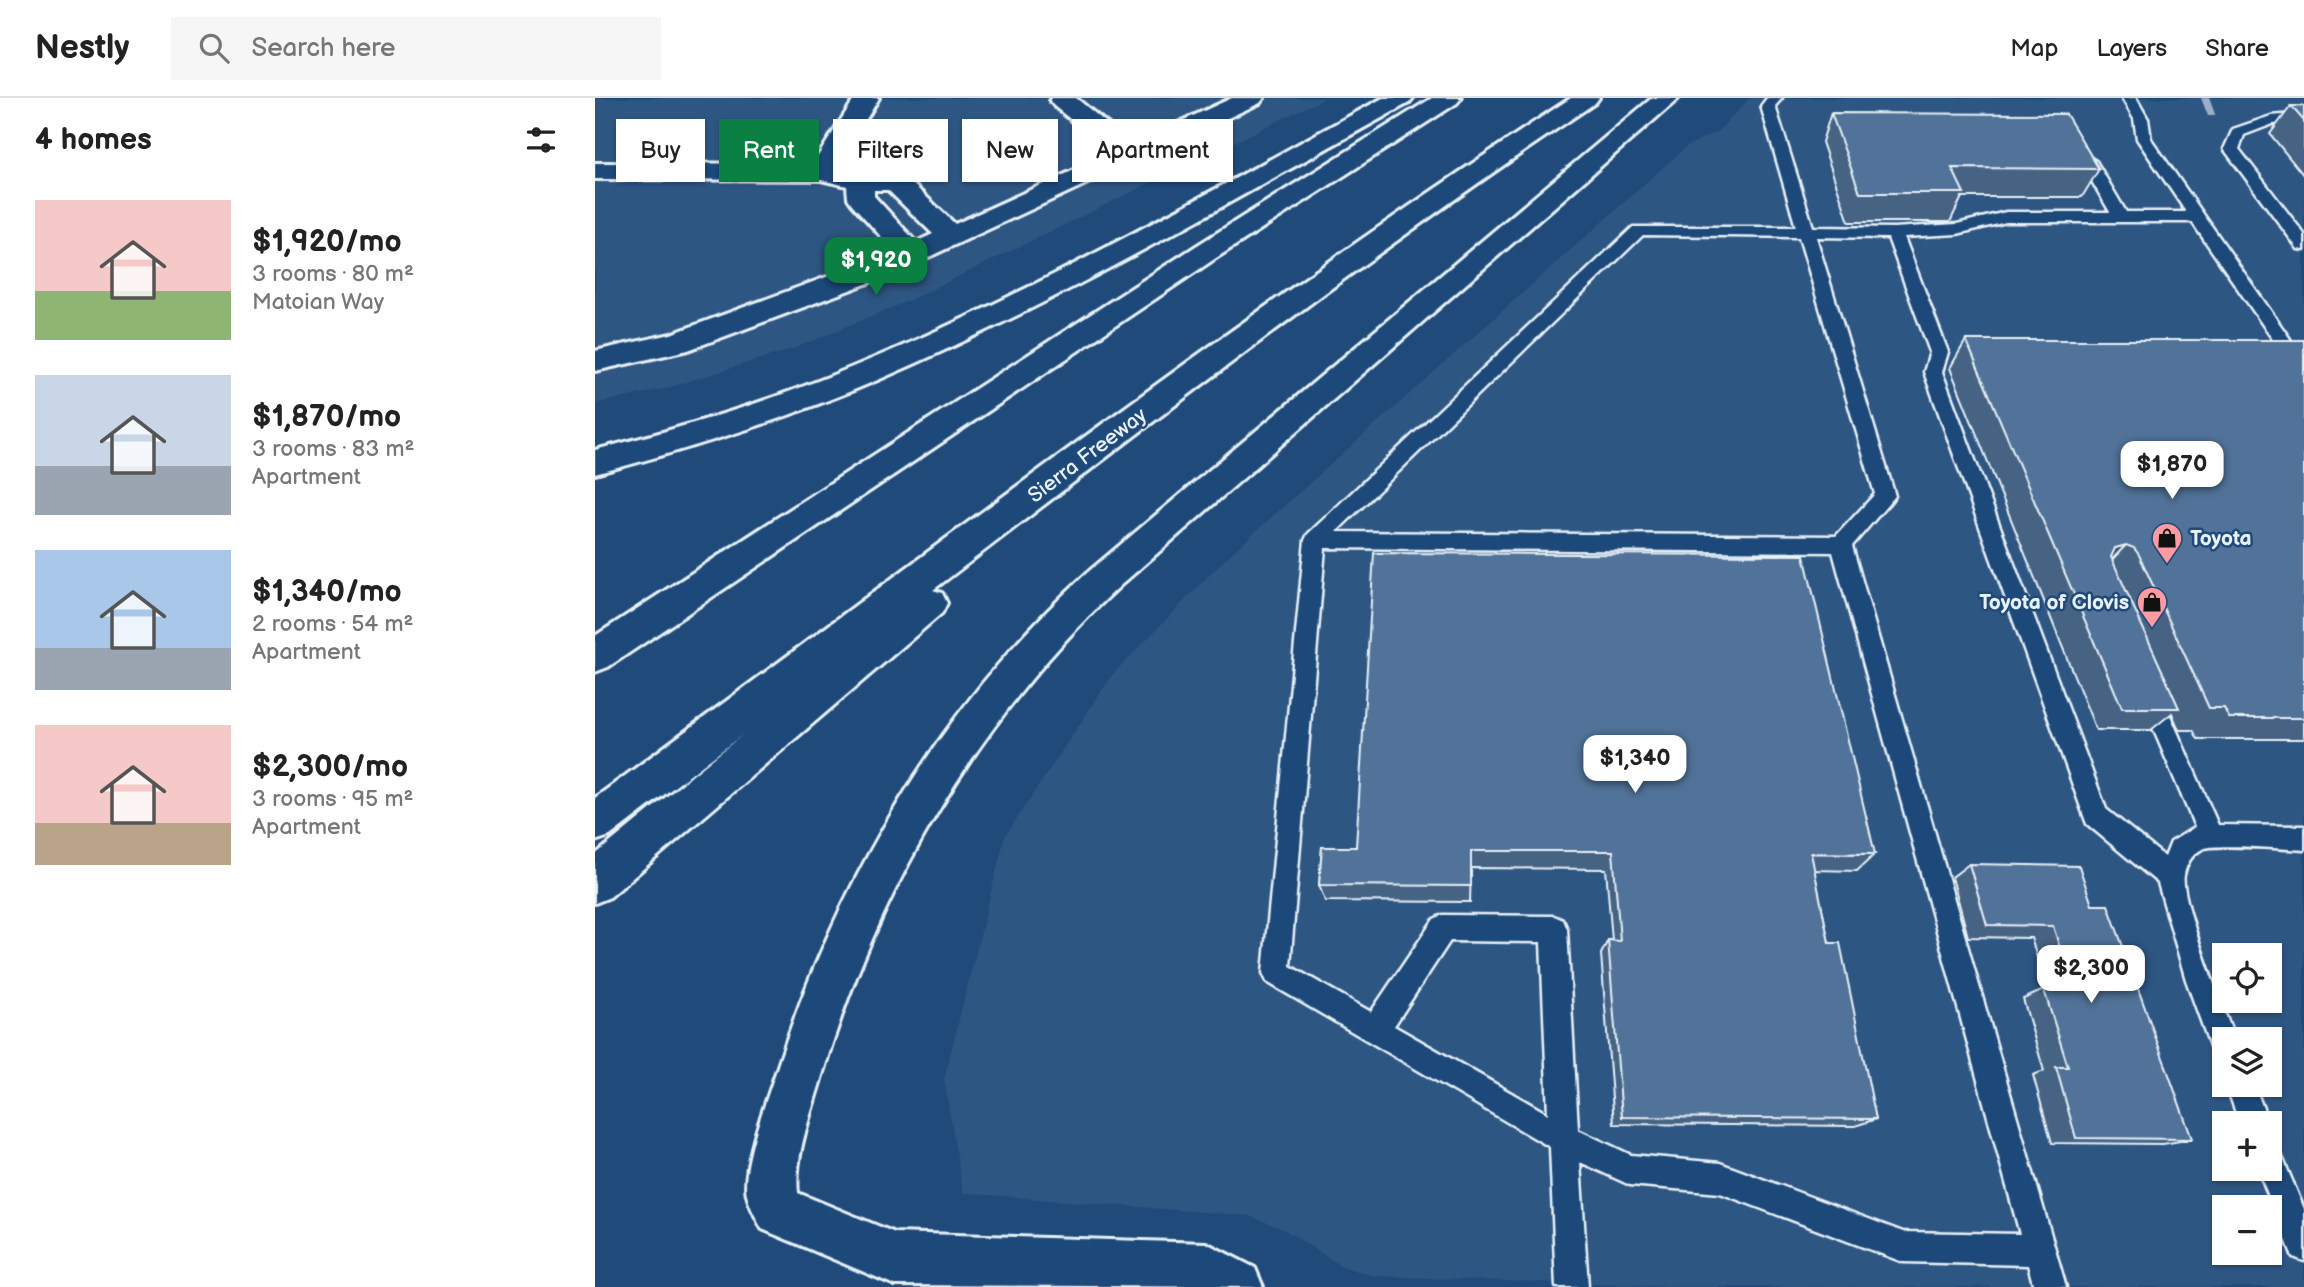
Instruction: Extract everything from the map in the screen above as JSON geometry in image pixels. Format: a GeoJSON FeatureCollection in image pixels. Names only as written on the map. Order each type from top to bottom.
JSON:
{"type":"FeatureCollection","features":[{"type":"Feature","properties":{"kind":"main road"},"geometry":{"type":"LineString","coordinates":[[821,172],[867,98]]}},
{"type":"Feature","properties":{"kind":"main road"},"geometry":{"type":"LineString","coordinates":[[1064,98],[1062,101],[1085,119]]}},
{"type":"Feature","properties":{"kind":"main road"},"geometry":{"type":"LineString","coordinates":[[1206,119],[1252,98]]}},
{"type":"Feature","properties":{"kind":"main road"},"geometry":{"type":"LineString","coordinates":[[595,462],[661,445],[768,410],[907,355],[1026,299],[1401,98]]}},
{"type":"Feature","properties":{"kind":"main road"},"geometry":{"type":"LineString","coordinates":[[595,656],[1206,252],[1449,98]]}},
{"type":"Feature","properties":{"kind":"main road","name":"Sierra Freeway"},"geometry":{"type":"LineString","coordinates":[[595,822],[1255,329],[1475,172],[1587,98]]}},
{"type":"Feature","properties":{"kind":"main road"},"geometry":{"type":"LineString","coordinates":[[1236,1287],[1206,1269],[895,1259],[780,1211],[772,1193],[779,1147],[802,1059],[818,1014],[870,899],[945,767],[1006,684],[1069,612],[1163,528],[1667,98]]}},
{"type":"Feature","properties":{"kind":"main road"},"geometry":{"type":"LineString","coordinates":[[595,171],[833,174]]}},
{"type":"Feature","properties":{"kind":"main road"},"geometry":{"type":"LineString","coordinates":[[595,361],[677,343],[913,255],[1072,181]]}},
{"type":"Feature","properties":{"kind":"main road"},"geometry":{"type":"LineString","coordinates":[[860,182],[861,198],[913,255]]}},
{"type":"Feature","properties":{"kind":"main road"},"geometry":{"type":"LineString","coordinates":[[895,182],[952,237]]}},
{"type":"Feature","properties":{"kind":"main road"},"geometry":{"type":"LineString","coordinates":[[595,882],[1255,329]]}},
{"type":"Feature","properties":{"kind":"lane"},"geometry":{"type":"LineString","coordinates":[[1315,540],[1841,544],[1885,496],[1768,106],[1775,98]]}},
{"type":"Feature","properties":{"kind":"lane"},"geometry":{"type":"LineString","coordinates":[[2129,98],[2141,119],[2144,139],[2291,353],[2304,363]]}},
{"type":"Feature","properties":{"kind":"lane"},"geometry":{"type":"LineString","coordinates":[[2304,117],[2271,120],[2238,132],[2231,149],[2304,245]]}},
{"type":"Feature","properties":{"kind":"lane"},"geometry":{"type":"LineString","coordinates":[[2088,161],[2121,217]]}},
{"type":"Feature","properties":{"kind":"lane"},"geometry":{"type":"LineString","coordinates":[[2039,1250],[1903,1247],[1720,1178],[1630,1170],[1564,1139],[1276,973],[1315,540],[1639,230],[1894,233],[1957,229],[2005,217],[2197,217]]}},
{"type":"Feature","properties":{"kind":"lane"},"geometry":{"type":"LineString","coordinates":[[1894,233],[1939,352],[1933,372],[2096,816],[2170,877],[2199,980],[2217,1027]]}},
{"type":"Feature","properties":{"kind":"lane"},"geometry":{"type":"LineString","coordinates":[[1841,544],[2050,1287]]}},
{"type":"Feature","properties":{"kind":"lane"},"geometry":{"type":"LineString","coordinates":[[2139,671],[2211,836]]}},
{"type":"Feature","properties":{"kind":"lane"},"geometry":{"type":"LineString","coordinates":[[2170,877],[2180,850],[2200,836],[2304,838]]}},
{"type":"Feature","properties":{"kind":"lane"},"geometry":{"type":"LineString","coordinates":[[1376,1029],[1443,928],[1554,929],[1572,1287]]}},
{"type":"Feature","properties":{"kind":"lane"},"geometry":{"type":"LineString","coordinates":[[2278,1181],[2304,1246]]}},
{"type":"Feature","properties":{"kind":"shaded area"},"geometry":{"type":"Polygon","coordinates":[[[595,98],[1325,98],[1233,143],[1233,119],[1072,119],[1072,182],[1152,182],[908,301],[793,349],[664,389],[595,404],[595,98]]]}},
{"type":"Feature","properties":{"kind":"shaded area"},"geometry":{"type":"Polygon","coordinates":[[[1750,98],[2304,98],[2304,1287],[1669,1287],[1374,1276],[1341,1266],[1285,1230],[1250,1216],[963,1193],[944,1079],[1005,836],[1113,674],[1227,557],[1687,146],[1718,131],[1750,98]]]}},
{"type":"Feature","properties":{"kind":"building"},"geometry":{"type":"Polygon","coordinates":[[[2291,106],[2304,106],[2304,121],[2291,106]]]}},
{"type":"Feature","properties":{"kind":"building"},"geometry":{"type":"Polygon","coordinates":[[[1831,113],[2066,114],[2099,169],[1952,168],[1964,193],[1860,193],[1831,113]]]}},
{"type":"Feature","properties":{"kind":"building","name":"Toyota"},"geometry":{"type":"Polygon","coordinates":[[[1966,340],[2304,340],[2304,718],[2229,718],[2224,708],[2209,708],[2139,555],[2134,548],[2126,545],[2115,548],[2111,557],[2179,708],[2122,708],[1966,340]]]}},
{"type":"Feature","properties":{"kind":"building"},"geometry":{"type":"Polygon","coordinates":[[[1374,553],[1804,555],[1875,854],[1811,853],[1829,943],[1840,943],[1876,1119],[1622,1117],[1608,940],[1620,941],[1613,851],[1471,851],[1471,886],[1319,885],[1322,847],[1356,847],[1374,553]]]}},
{"type":"Feature","properties":{"kind":"building"},"geometry":{"type":"Polygon","coordinates":[[[1969,864],[2079,866],[2092,905],[2108,905],[2192,1139],[2076,1138],[2056,1067],[2068,1067],[2044,990],[2073,990],[2053,926],[1987,925],[1969,864]]]}},
{"type":"Feature","properties":{"kind":"waterway"},"geometry":{"type":"LineString","coordinates":[[2205,98],[2211,114]]}},
{"type":"Feature","properties":{"kind":"place","name":"Toyota"},"geometry":{"type":"Point","coordinates":[2167,565]}},
{"type":"Feature","properties":{"kind":"place","name":"Toyota of Clovis"},"geometry":{"type":"Point","coordinates":[2152,629]}}]}
